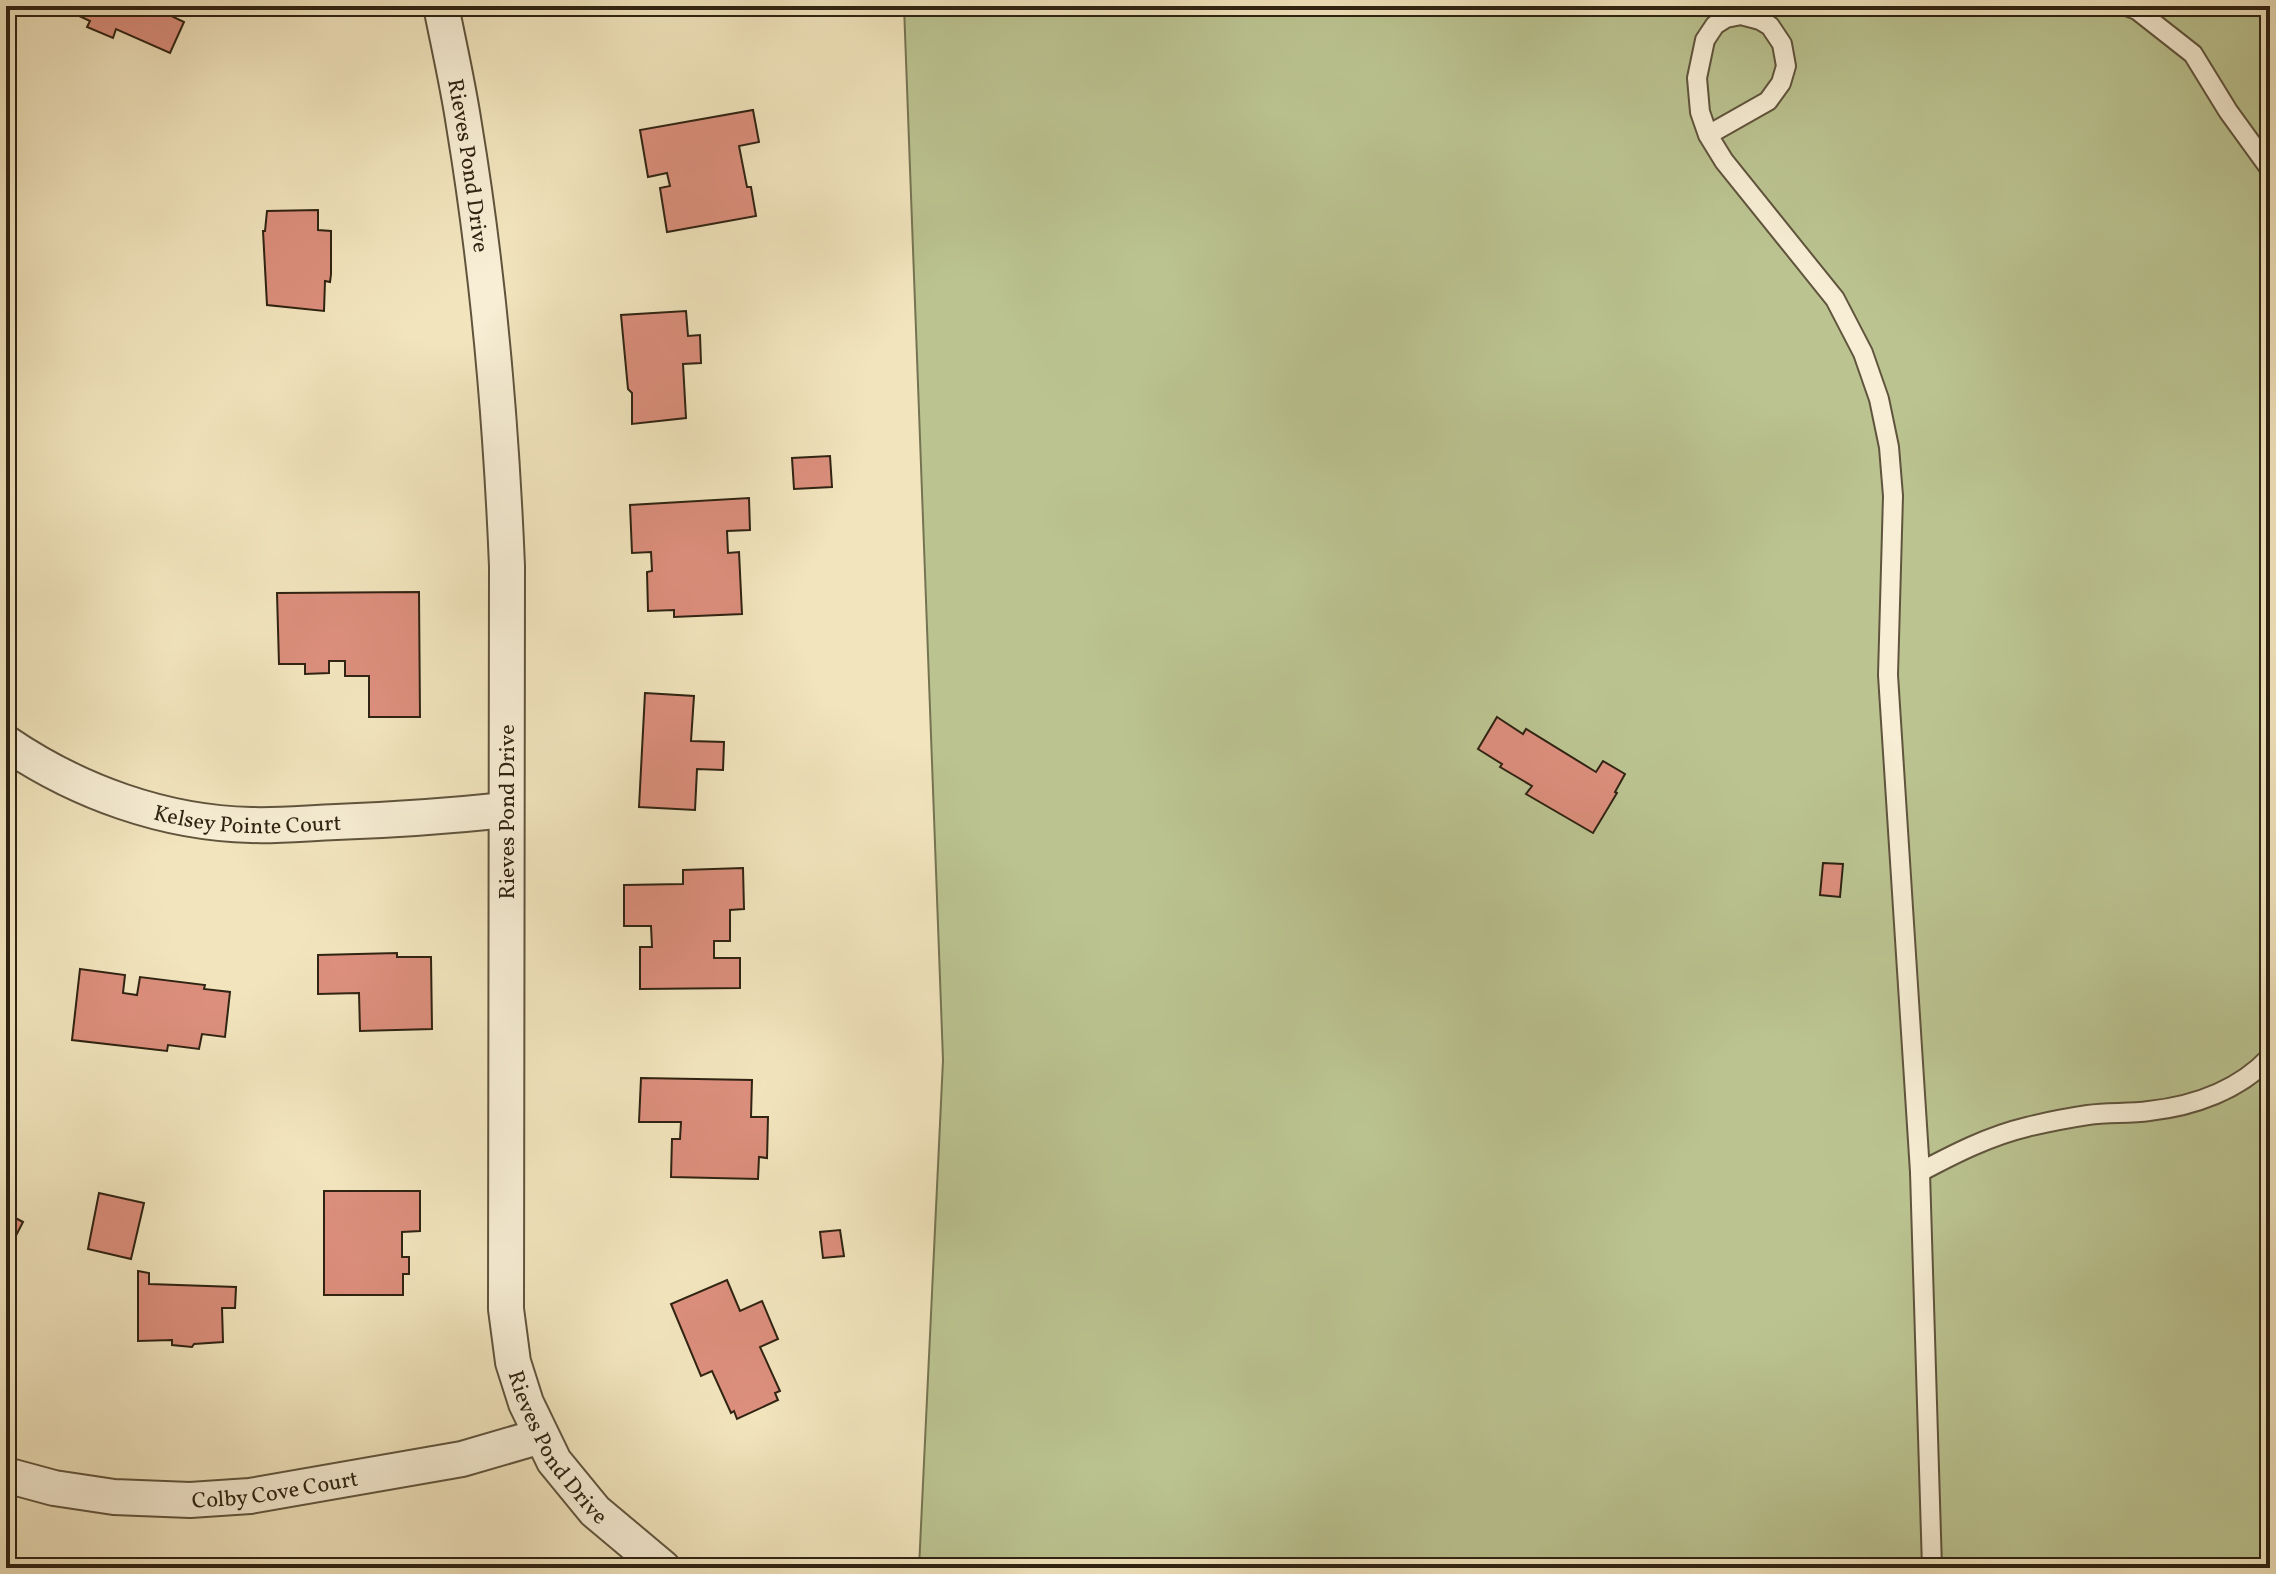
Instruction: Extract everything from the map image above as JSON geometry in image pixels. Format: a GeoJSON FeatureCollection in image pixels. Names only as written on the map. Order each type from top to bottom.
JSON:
{"type":"FeatureCollection","features":[{"type":"Feature","properties":{"kind":"street","name":"Rieves Pond Drive"},"geometry":{"type":"LineString","coordinates":[[441,6],[464,125],[490,325],[504,486],[507,566],[506,1309],[513,1362],[526,1403],[554,1461],[595,1511],[663,1568]]}},
{"type":"Feature","properties":{"kind":"street","name":"Kelsey Pointe Court"},"geometry":{"type":"LineString","coordinates":[[6,743],[36,763],[96,793],[160,812],[213,822],[252,825],[431,818],[506,810]]}},
{"type":"Feature","properties":{"kind":"street","name":"Colby Cove Court"},"geometry":{"type":"LineString","coordinates":[[6,1475],[54,1488],[114,1497],[190,1500],[250,1496],[462,1459],[541,1436]]}},
{"type":"Feature","properties":{"kind":"lane"},"geometry":{"type":"LineString","coordinates":[[2126,6],[2137,10],[2193,54],[2228,111],[2270,169]]}},
{"type":"Feature","properties":{"kind":"lane"},"geometry":{"type":"LineString","coordinates":[[1708,135],[1768,101],[1781,83],[1786,66],[1782,44],[1770,26],[1760,20],[1741,15],[1726,18],[1715,25],[1705,40],[1697,78],[1700,112],[1708,135],[1724,161],[1835,299],[1863,353],[1879,399],[1889,447],[1893,496],[1888,675],[1920,1172],[1932,1568]]}},
{"type":"Feature","properties":{"kind":"lane"},"geometry":{"type":"LineString","coordinates":[[1920,1172],[1967,1147],[2026,1127],[2089,1115],[2188,1105],[2215,1096],[2259,1069],[2270,1057]]}},
{"type":"Feature","properties":{"kind":"green space"},"geometry":{"type":"Polygon","coordinates":[[[904,6],[2270,6],[2270,1568],[919,1568],[943,1060],[904,6]]]}},
{"type":"Feature","properties":{"kind":"building"},"geometry":{"type":"Polygon","coordinates":[[[63,6],[168,6],[165,13],[184,22],[170,53],[116,29],[113,38],[87,27],[90,21],[63,6]]]}},
{"type":"Feature","properties":{"kind":"building"},"geometry":{"type":"Polygon","coordinates":[[[753,110],[759,142],[739,146],[756,216],[667,232],[660,188],[670,186],[667,173],[648,177],[640,130],[753,110]]]}},
{"type":"Feature","properties":{"kind":"building"},"geometry":{"type":"Polygon","coordinates":[[[318,210],[318,230],[331,231],[331,274],[330,282],[325,281],[324,311],[267,305],[263,231],[267,211],[318,210]]]}},
{"type":"Feature","properties":{"kind":"building"},"geometry":{"type":"Polygon","coordinates":[[[686,311],[688,336],[700,335],[701,363],[683,364],[686,418],[632,424],[632,393],[628,389],[621,315],[686,311]]]}},
{"type":"Feature","properties":{"kind":"building"},"geometry":{"type":"Polygon","coordinates":[[[830,456],[832,487],[794,489],[792,458],[830,456]]]}},
{"type":"Feature","properties":{"kind":"building"},"geometry":{"type":"Polygon","coordinates":[[[749,498],[750,530],[727,531],[728,553],[739,552],[742,614],[674,617],[674,610],[648,611],[647,572],[652,571],[651,552],[632,553],[630,505],[749,498]]]}},
{"type":"Feature","properties":{"kind":"building"},"geometry":{"type":"Polygon","coordinates":[[[419,592],[420,717],[369,717],[369,676],[345,676],[345,661],[329,661],[329,673],[305,674],[305,664],[279,664],[277,593],[419,592]]]}},
{"type":"Feature","properties":{"kind":"building"},"geometry":{"type":"Polygon","coordinates":[[[645,693],[694,696],[691,741],[724,742],[723,770],[697,769],[695,810],[639,807],[645,693]]]}},
{"type":"Feature","properties":{"kind":"building"},"geometry":{"type":"Polygon","coordinates":[[[1497,717],[1523,734],[1526,729],[1596,772],[1603,761],[1625,774],[1593,833],[1526,794],[1532,786],[1500,767],[1502,764],[1478,749],[1497,717]]]}},
{"type":"Feature","properties":{"kind":"building"},"geometry":{"type":"Polygon","coordinates":[[[1823,863],[1843,864],[1840,897],[1820,895],[1823,863]]]}},
{"type":"Feature","properties":{"kind":"building"},"geometry":{"type":"Polygon","coordinates":[[[743,868],[744,909],[730,910],[730,941],[714,941],[714,958],[740,958],[740,988],[640,989],[640,947],[652,947],[651,926],[624,926],[624,885],[683,884],[683,870],[743,868]]]}},
{"type":"Feature","properties":{"kind":"building"},"geometry":{"type":"Polygon","coordinates":[[[397,953],[397,957],[431,957],[432,1029],[360,1031],[359,993],[318,994],[318,955],[397,953]]]}},
{"type":"Feature","properties":{"kind":"building"},"geometry":{"type":"Polygon","coordinates":[[[80,969],[125,975],[123,993],[137,995],[140,977],[205,985],[204,989],[230,992],[225,1037],[202,1034],[199,1049],[168,1045],[167,1051],[72,1040],[80,969]]]}},
{"type":"Feature","properties":{"kind":"building"},"geometry":{"type":"Polygon","coordinates":[[[641,1078],[752,1080],[751,1117],[768,1117],[767,1158],[759,1157],[758,1179],[671,1177],[672,1139],[680,1139],[681,1122],[639,1122],[641,1078]]]}},
{"type":"Feature","properties":{"kind":"building"},"geometry":{"type":"Polygon","coordinates":[[[324,1191],[420,1191],[420,1231],[402,1232],[402,1257],[409,1257],[409,1274],[403,1274],[403,1295],[324,1295],[324,1191]]]}},
{"type":"Feature","properties":{"kind":"building"},"geometry":{"type":"Polygon","coordinates":[[[99,1193],[144,1203],[131,1259],[88,1249],[99,1193]]]}},
{"type":"Feature","properties":{"kind":"building"},"geometry":{"type":"Polygon","coordinates":[[[6,1213],[23,1222],[6,1255],[6,1213]]]}},
{"type":"Feature","properties":{"kind":"building"},"geometry":{"type":"Polygon","coordinates":[[[840,1230],[844,1256],[823,1258],[820,1232],[840,1230]]]}},
{"type":"Feature","properties":{"kind":"building"},"geometry":{"type":"Polygon","coordinates":[[[138,1271],[149,1273],[149,1284],[236,1287],[235,1308],[222,1308],[223,1342],[194,1344],[192,1347],[172,1345],[172,1340],[138,1341],[138,1271]]]}},
{"type":"Feature","properties":{"kind":"building"},"geometry":{"type":"Polygon","coordinates":[[[727,1280],[740,1311],[762,1301],[778,1339],[760,1347],[780,1391],[775,1393],[778,1400],[737,1419],[734,1411],[731,1413],[712,1371],[701,1376],[671,1304],[727,1280]]]}}]}
